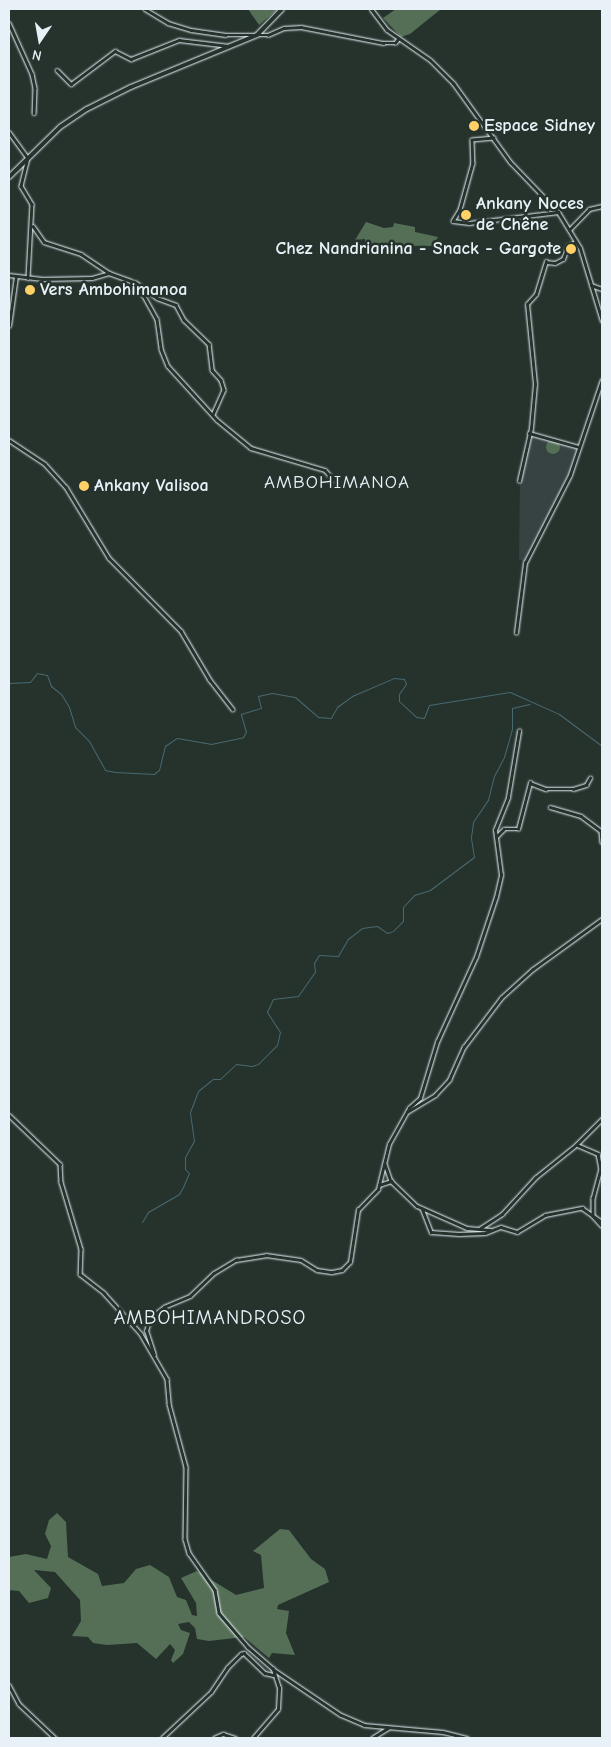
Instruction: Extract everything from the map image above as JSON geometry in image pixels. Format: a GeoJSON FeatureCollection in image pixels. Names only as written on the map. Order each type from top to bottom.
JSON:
{"type":"FeatureCollection","features":[{"type":"Feature","properties":{"kind":"main road"},"geometry":{"type":"LineString","coordinates":[[9,178],[60,127],[103,99],[257,35],[282,9]]}},
{"type":"Feature","properties":{"kind":"street"},"geometry":{"type":"LineString","coordinates":[[145,9],[168,23],[191,30],[257,35],[301,27],[383,43],[395,43],[398,39]]}},
{"type":"Feature","properties":{"kind":"street"},"geometry":{"type":"LineString","coordinates":[[371,9],[386,30],[438,68],[494,138],[510,162],[558,212],[576,242],[602,320]]}},
{"type":"Feature","properties":{"kind":"street"},"geometry":{"type":"LineString","coordinates":[[9,23],[32,74],[35,88],[34,113]]}},
{"type":"Feature","properties":{"kind":"street"},"geometry":{"type":"LineString","coordinates":[[58,70],[71,84],[115,51],[131,59],[179,40],[230,46]]}},
{"type":"Feature","properties":{"kind":"street"},"geometry":{"type":"LineString","coordinates":[[9,132],[28,158],[21,186],[32,204],[28,278]]}},
{"type":"Feature","properties":{"kind":"street"},"geometry":{"type":"LineString","coordinates":[[494,138],[472,140],[473,163],[460,210],[453,221],[469,223],[558,212]]}},
{"type":"Feature","properties":{"kind":"street"},"geometry":{"type":"LineString","coordinates":[[569,230],[589,209],[602,206]]}},
{"type":"Feature","properties":{"kind":"street"},"geometry":{"type":"LineString","coordinates":[[32,223],[44,242],[81,254],[109,274],[131,281],[144,296],[157,319],[161,349],[168,366],[213,415],[251,448],[325,470],[334,480]]}},
{"type":"Feature","properties":{"kind":"street"},"geometry":{"type":"LineString","coordinates":[[519,481],[530,433],[535,384],[527,304],[536,294],[546,262],[554,263],[563,259],[568,246],[576,242]]}},
{"type":"Feature","properties":{"kind":"street"},"geometry":{"type":"LineString","coordinates":[[9,275],[28,278],[92,278],[109,274]]}},
{"type":"Feature","properties":{"kind":"street"},"geometry":{"type":"LineString","coordinates":[[9,326],[16,276]]}},
{"type":"Feature","properties":{"kind":"street"},"geometry":{"type":"LineString","coordinates":[[135,282],[157,298],[176,305],[184,320],[209,344],[212,370],[221,380],[224,390],[213,415]]}},
{"type":"Feature","properties":{"kind":"street"},"geometry":{"type":"LineString","coordinates":[[591,285],[602,290]]}},
{"type":"Feature","properties":{"kind":"street"},"geometry":{"type":"LineString","coordinates":[[516,633],[526,563],[570,475],[602,380]]}},
{"type":"Feature","properties":{"kind":"street"},"geometry":{"type":"LineString","coordinates":[[530,433],[579,447]]}},
{"type":"Feature","properties":{"kind":"street"},"geometry":{"type":"LineString","coordinates":[[9,440],[51,470],[66,487],[109,558],[181,631],[210,680],[233,709]]}},
{"type":"Feature","properties":{"kind":"street"},"geometry":{"type":"LineString","coordinates":[[154,1356],[146,1331],[150,1318],[164,1306],[190,1296],[214,1273],[236,1260],[266,1255],[301,1260],[324,1272],[342,1270],[350,1262],[358,1210],[375,1194],[389,1144],[406,1113],[420,1098],[437,1042],[476,957],[496,898],[500,875],[495,830],[508,797],[520,731]]}},
{"type":"Feature","properties":{"kind":"street"},"geometry":{"type":"LineString","coordinates":[[496,837],[504,829],[518,829],[530,783],[546,789],[573,789],[586,785],[590,778]]}},
{"type":"Feature","properties":{"kind":"street"},"geometry":{"type":"LineString","coordinates":[[550,807],[581,816],[601,831],[602,842]]}},
{"type":"Feature","properties":{"kind":"street"},"geometry":{"type":"LineString","coordinates":[[406,1113],[435,1095],[449,1080],[464,1047],[501,998],[533,969],[602,919]]}},
{"type":"Feature","properties":{"kind":"street"},"geometry":{"type":"LineString","coordinates":[[9,1115],[60,1164],[61,1182],[83,1257],[79,1273],[108,1297],[141,1334],[169,1385],[169,1404],[183,1450],[185,1539],[189,1553],[215,1590],[220,1613],[248,1647],[273,1669],[340,1715],[364,1725],[443,1732],[467,1738]]}},
{"type":"Feature","properties":{"kind":"street"},"geometry":{"type":"LineString","coordinates":[[479,1229],[502,1214],[534,1178],[576,1145],[602,1119]]}},
{"type":"Feature","properties":{"kind":"street"},"geometry":{"type":"LineString","coordinates":[[576,1145],[594,1150],[600,1161],[593,1218],[602,1224]]}},
{"type":"Feature","properties":{"kind":"street"},"geometry":{"type":"LineString","coordinates":[[384,1163],[391,1181],[422,1208],[467,1228],[490,1230]]}},
{"type":"Feature","properties":{"kind":"street"},"geometry":{"type":"LineString","coordinates":[[378,1186],[391,1181]]}},
{"type":"Feature","properties":{"kind":"street"},"geometry":{"type":"LineString","coordinates":[[422,1208],[431,1232],[467,1234],[501,1227],[517,1232],[545,1215],[582,1208],[593,1214]]}},
{"type":"Feature","properties":{"kind":"street"},"geometry":{"type":"LineString","coordinates":[[162,1738],[211,1692],[227,1668],[241,1654],[265,1673],[273,1675]]}},
{"type":"Feature","properties":{"kind":"street"},"geometry":{"type":"LineString","coordinates":[[253,1738],[278,1709],[279,1688],[273,1675],[273,1669]]}},
{"type":"Feature","properties":{"kind":"street"},"geometry":{"type":"LineString","coordinates":[[9,1685],[19,1704],[55,1738]]}},
{"type":"Feature","properties":{"kind":"street"},"geometry":{"type":"LineString","coordinates":[[372,1738],[388,1728]]}},
{"type":"Feature","properties":{"kind":"street"},"geometry":{"type":"LineString","coordinates":[[214,1738],[223,1734],[235,1738]]}},
{"type":"Feature","properties":{"kind":"shaded area"},"geometry":{"type":"Polygon","coordinates":[[[532,433],[577,449],[569,474],[525,562],[519,559],[520,482],[532,433]]]}},
{"type":"Feature","properties":{"kind":"green space"},"geometry":{"type":"Polygon","coordinates":[[[248,9],[278,9],[259,25],[248,9]]]}},
{"type":"Feature","properties":{"kind":"green space"},"geometry":{"type":"Polygon","coordinates":[[[396,9],[441,9],[410,34],[401,37],[383,18],[396,9]]]}},
{"type":"Feature","properties":{"kind":"green space"},"geometry":{"type":"Polygon","coordinates":[[[366,222],[384,228],[393,227],[394,223],[415,227],[415,232],[438,237],[433,246],[365,245],[365,239],[355,240],[366,222]]]}},
{"type":"Feature","properties":{"kind":"green space"},"geometry":{"type":"Polygon","coordinates":[[[553,440],[558,442],[560,447],[558,452],[553,454],[548,452],[546,447],[548,442],[553,440]]]}},
{"type":"Feature","properties":{"kind":"green space"},"geometry":{"type":"Polygon","coordinates":[[[57,1513],[66,1522],[68,1557],[98,1574],[102,1586],[124,1583],[136,1569],[150,1565],[169,1577],[177,1597],[186,1600],[192,1615],[197,1616],[196,1603],[181,1578],[197,1571],[236,1595],[264,1588],[261,1555],[253,1551],[280,1529],[289,1530],[311,1559],[325,1569],[329,1582],[278,1605],[277,1609],[289,1611],[286,1633],[295,1655],[272,1653],[269,1658],[244,1637],[209,1641],[197,1639],[195,1628],[189,1622],[178,1624],[181,1630],[190,1633],[183,1654],[173,1663],[171,1660],[175,1650],[170,1644],[156,1659],[137,1643],[107,1645],[93,1643],[88,1637],[72,1636],[81,1621],[80,1600],[55,1572],[34,1570],[51,1588],[48,1598],[29,1603],[19,1591],[9,1590],[9,1557],[26,1554],[47,1559],[51,1546],[45,1534],[49,1520],[57,1513]]]}},
{"type":"Feature","properties":{"kind":"waterway"},"geometry":{"type":"LineString","coordinates":[[9,683],[30,682],[37,673],[47,675],[51,686],[61,694],[69,707],[75,727],[89,741],[105,770],[115,772],[154,774],[159,770],[165,746],[177,738],[211,744],[243,737],[246,732],[241,714],[261,708],[258,696],[272,693],[295,697],[318,717],[331,718],[337,707],[352,696],[394,678],[404,679],[406,684],[399,694],[399,701],[416,717],[424,718],[429,705],[510,692],[559,714],[602,746]]}},
{"type":"Feature","properties":{"kind":"waterway"},"geometry":{"type":"LineString","coordinates":[[142,1222],[148,1212],[179,1194],[189,1173],[185,1169],[185,1157],[194,1141],[190,1112],[198,1091],[213,1079],[220,1079],[236,1064],[252,1066],[258,1064],[277,1045],[280,1032],[267,1012],[273,999],[298,996],[315,972],[314,963],[319,955],[338,956],[348,939],[362,928],[377,926],[387,933],[393,931],[403,921],[403,907],[414,895],[430,890],[474,857],[471,837],[473,822],[488,800],[494,776],[504,757],[512,729],[512,708],[530,704]]}},
{"type":"Feature","properties":{"kind":"place","name":"Espace Sidney"},"geometry":{"type":"Point","coordinates":[474,126]}},
{"type":"Feature","properties":{"kind":"place","name":"Ankany Noces de Chêne"},"geometry":{"type":"Point","coordinates":[466,215]}},
{"type":"Feature","properties":{"kind":"place","name":"Chez Nandrianina - Snack - Gargote"},"geometry":{"type":"Point","coordinates":[571,249]}},
{"type":"Feature","properties":{"kind":"place","name":"Vers Ambohimanoa"},"geometry":{"type":"Point","coordinates":[30,290]}},
{"type":"Feature","properties":{"kind":"place","name":"Ankany Valisoa"},"geometry":{"type":"Point","coordinates":[84,486]}},
{"type":"Feature","properties":{"kind":"district","name":"AMBOHIMANOA"},"geometry":{"type":"Point","coordinates":[337,483]}},
{"type":"Feature","properties":{"kind":"district","name":"AMBOHIMANDROSO"},"geometry":{"type":"Point","coordinates":[210,1317]}}]}
